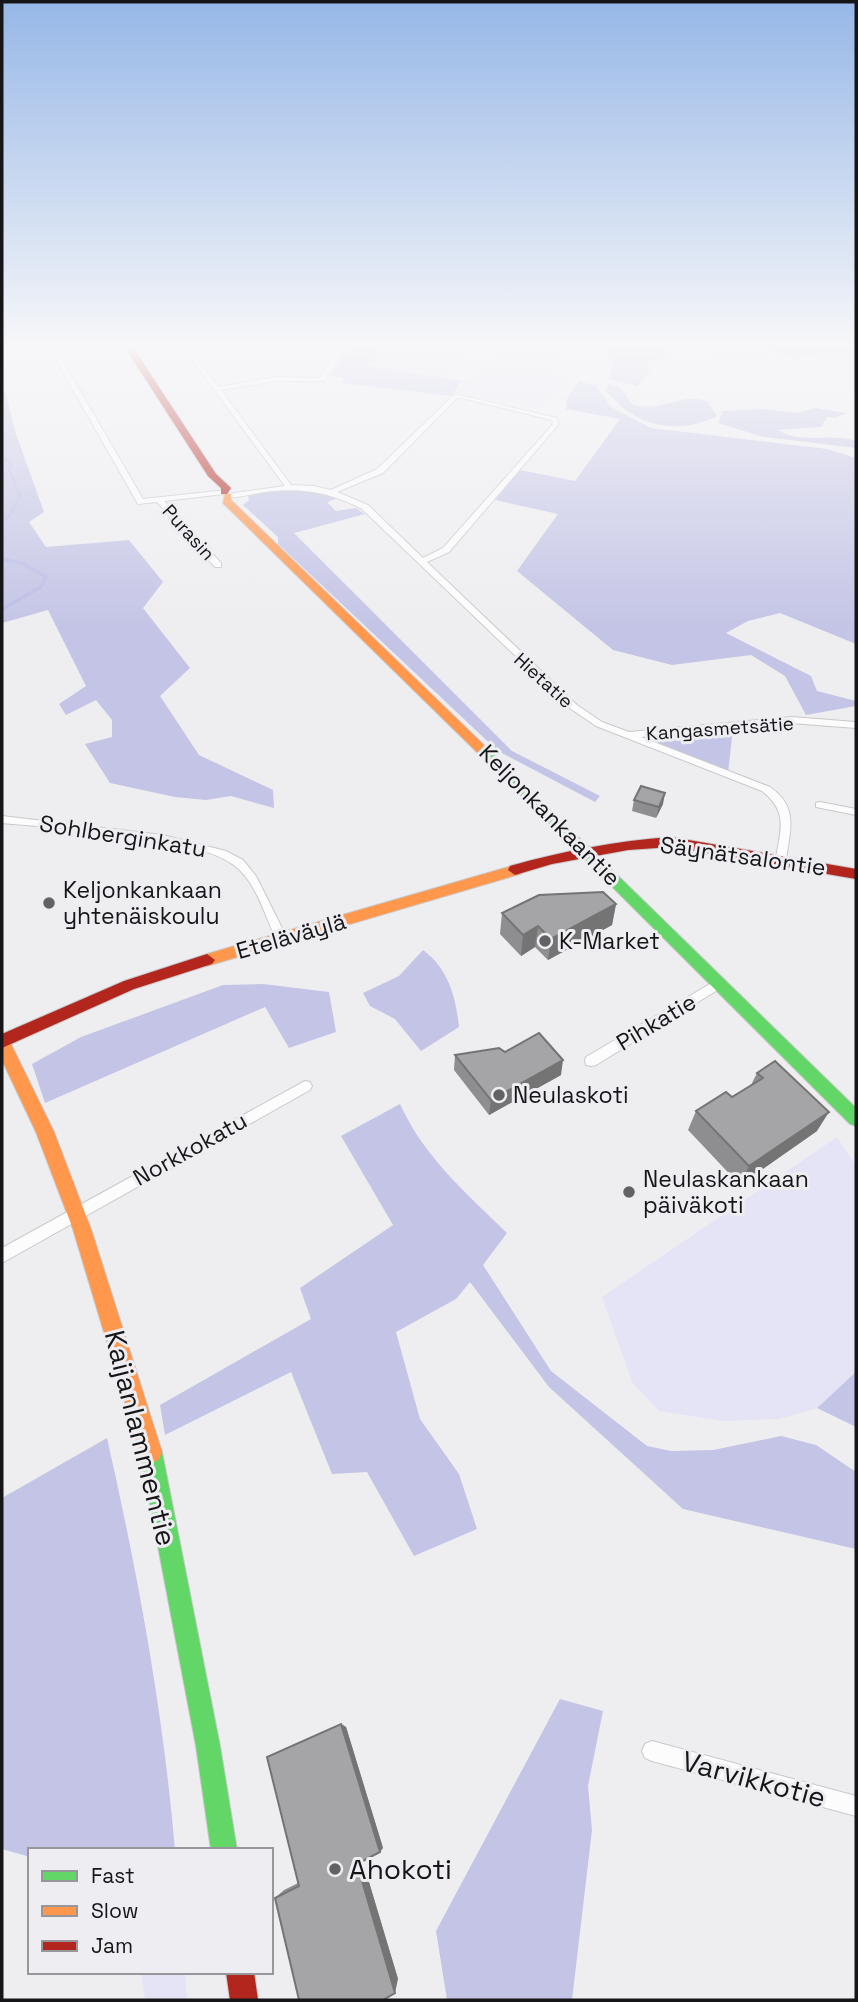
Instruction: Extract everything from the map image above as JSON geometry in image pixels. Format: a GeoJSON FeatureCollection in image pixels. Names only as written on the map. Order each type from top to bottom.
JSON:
{"type":"FeatureCollection","features":[{"type":"Feature","properties":{"kind":"main road","name":"Keljonkankaantie"},"geometry":{"type":"LineString","coordinates":[[189,439],[213,476],[211,480],[234,499],[243,509],[242,514],[720,982],[856,1119]]}},
{"type":"Feature","properties":{"kind":"main road","name":"Säynätsalontie"},"geometry":{"type":"LineString","coordinates":[[587,852],[671,842],[856,874]]}},
{"type":"Feature","properties":{"kind":"main road","name":"Eteläväylä"},"geometry":{"type":"LineString","coordinates":[[2,1042],[129,985],[281,938],[587,852]]}},
{"type":"Feature","properties":{"kind":"main road","name":"Kaijanlammentie"},"geometry":{"type":"LineString","coordinates":[[2,1042],[45,1132],[76,1212],[112,1319],[152,1456],[208,1746],[223,1848]]}},
{"type":"Feature","properties":{"kind":"main road"},"geometry":{"type":"LineString","coordinates":[[240,1974],[244,2000]]}},
{"type":"Feature","properties":{"kind":"street","name":"Hietatie"},"geometry":{"type":"LineString","coordinates":[[105,439],[141,502],[288,485],[334,491],[365,507],[556,693],[599,724],[766,789],[782,799],[786,809],[780,859]]}},
{"type":"Feature","properties":{"kind":"street"},"geometry":{"type":"LineString","coordinates":[[254,439],[288,485]]}},
{"type":"Feature","properties":{"kind":"street"},"geometry":{"type":"LineString","coordinates":[[334,491],[380,471],[412,439]]}},
{"type":"Feature","properties":{"kind":"street"},"geometry":{"type":"LineString","coordinates":[[421,562],[446,550],[543,439]]}},
{"type":"Feature","properties":{"kind":"street","name":"Purasin"},"geometry":{"type":"LineString","coordinates":[[159,500],[218,565]]}},
{"type":"Feature","properties":{"kind":"street","name":"Kangasmetsätie"},"geometry":{"type":"LineString","coordinates":[[626,735],[792,720],[856,725]]}},
{"type":"Feature","properties":{"kind":"street"},"geometry":{"type":"LineString","coordinates":[[820,806],[856,812]]}},
{"type":"Feature","properties":{"kind":"street","name":"Sohlberginkatu"},"geometry":{"type":"LineString","coordinates":[[2,819],[191,843],[226,854],[241,865],[269,910],[281,938]]}},
{"type":"Feature","properties":{"kind":"street","name":"Pihkatie"},"geometry":{"type":"LineString","coordinates":[[591,1060],[720,982]]}},
{"type":"Feature","properties":{"kind":"street","name":"Norkkokatu"},"geometry":{"type":"LineString","coordinates":[[2,1256],[304,1086]]}},
{"type":"Feature","properties":{"kind":"street","name":"Varvikkotie"},"geometry":{"type":"LineString","coordinates":[[652,1751],[856,1806]]}},
{"type":"Feature","properties":{"kind":"shaded area"},"geometry":{"type":"Polygon","coordinates":[[[2,439],[18,439],[44,512],[29,522],[46,547],[129,540],[163,582],[143,608],[190,668],[160,696],[199,755],[273,790],[274,808],[231,796],[206,800],[175,797],[110,783],[85,744],[112,737],[112,720],[96,700],[66,715],[59,704],[86,686],[48,610],[2,623],[2,439]]]}},
{"type":"Feature","properties":{"kind":"shaded area"},"geometry":{"type":"Polygon","coordinates":[[[605,439],[747,439],[827,449],[856,458],[856,644],[780,613],[748,621],[726,633],[811,676],[817,691],[856,701],[856,706],[806,715],[785,676],[751,655],[672,665],[613,650],[517,571],[558,514],[495,500],[520,470],[575,481],[605,439]]]}},
{"type":"Feature","properties":{"kind":"shaded area"},"geometry":{"type":"Polygon","coordinates":[[[784,439],[848,439],[856,441],[856,448],[784,439]]]}},
{"type":"Feature","properties":{"kind":"shaded area"},"geometry":{"type":"Polygon","coordinates":[[[290,488],[317,490],[339,498],[327,502],[336,511],[356,508],[365,514],[294,533],[512,751],[600,796],[595,802],[498,751],[278,544],[278,537],[243,505],[249,500],[248,496],[290,488]]]}},
{"type":"Feature","properties":{"kind":"shaded area"},"geometry":{"type":"Polygon","coordinates":[[[733,728],[728,773],[657,746],[657,735],[733,728]]]}},
{"type":"Feature","properties":{"kind":"shaded area"},"geometry":{"type":"Polygon","coordinates":[[[423,950],[445,974],[456,1005],[459,1027],[421,1051],[395,1019],[370,1006],[363,993],[399,976],[423,950]]]}},
{"type":"Feature","properties":{"kind":"shaded area"},"geometry":{"type":"Polygon","coordinates":[[[263,984],[329,992],[336,1032],[289,1048],[265,1007],[45,1103],[32,1064],[81,1037],[223,985],[263,984]]]}},
{"type":"Feature","properties":{"kind":"shaded area"},"geometry":{"type":"Polygon","coordinates":[[[400,1104],[434,1158],[461,1189],[507,1233],[483,1265],[551,1371],[647,1446],[671,1451],[713,1450],[781,1436],[816,1445],[856,1472],[856,1549],[683,1509],[549,1387],[470,1282],[456,1299],[396,1332],[420,1419],[459,1474],[477,1529],[414,1556],[367,1472],[332,1474],[291,1372],[165,1435],[160,1405],[311,1319],[300,1288],[393,1225],[341,1136],[400,1104]]]}},
{"type":"Feature","properties":{"kind":"shaded area"},"geometry":{"type":"Polygon","coordinates":[[[837,1137],[856,1166],[856,1372],[817,1408],[779,1419],[724,1421],[659,1411],[632,1382],[602,1297],[837,1137]]]}},
{"type":"Feature","properties":{"kind":"shaded area"},"geometry":{"type":"Polygon","coordinates":[[[856,1372],[856,1427],[817,1408],[856,1372]]]}},
{"type":"Feature","properties":{"kind":"shaded area"},"geometry":{"type":"Polygon","coordinates":[[[107,1438],[148,1643],[164,1746],[175,1848],[28,1848],[28,1856],[2,1849],[2,1498],[107,1438]]]}},
{"type":"Feature","properties":{"kind":"shaded area"},"geometry":{"type":"Polygon","coordinates":[[[560,1699],[603,1711],[588,1786],[592,1830],[572,2000],[447,2000],[436,1931],[560,1699]]]}},
{"type":"Feature","properties":{"kind":"shaded area"},"geometry":{"type":"Polygon","coordinates":[[[141,1974],[185,1974],[187,2000],[145,2000],[141,1974]]]}},
{"type":"Feature","properties":{"kind":"building"},"geometry":{"type":"Polygon","coordinates":[[[641,786],[665,793],[659,807],[634,800],[641,786]]]}},
{"type":"Feature","properties":{"kind":"building"},"geometry":{"type":"Polygon","coordinates":[[[603,892],[616,904],[551,939],[538,926],[523,935],[502,913],[539,895],[603,892]]]}},
{"type":"Feature","properties":{"kind":"building"},"geometry":{"type":"Polygon","coordinates":[[[539,1033],[563,1060],[491,1100],[455,1055],[499,1048],[505,1052],[539,1033]]]}},
{"type":"Feature","properties":{"kind":"building"},"geometry":{"type":"Polygon","coordinates":[[[775,1061],[829,1112],[749,1166],[696,1111],[726,1092],[732,1097],[763,1078],[757,1073],[775,1061]]]}},
{"type":"Feature","properties":{"kind":"building","name":"Ahokoti"},"geometry":{"type":"Polygon","coordinates":[[[341,1724],[380,1852],[357,1864],[395,1993],[383,2000],[299,2000],[275,1898],[299,1886],[267,1757],[341,1724]]]}},
{"type":"Feature","properties":{"kind":"waterway"},"geometry":{"type":"LineString","coordinates":[[2,456],[11,464],[9,470],[20,496],[10,515],[2,520]]}},
{"type":"Feature","properties":{"kind":"waterway"},"geometry":{"type":"LineString","coordinates":[[2,559],[24,564],[46,577],[41,587],[2,609]]}},
{"type":"Feature","properties":{"kind":"traffic: fast"},"geometry":{"type":"LineString","coordinates":[[485,753],[856,1119]]}},
{"type":"Feature","properties":{"kind":"traffic: fast"},"geometry":{"type":"LineString","coordinates":[[151,1452],[208,1746],[224,1848]]}},
{"type":"Feature","properties":{"kind":"traffic: slow"},"geometry":{"type":"LineString","coordinates":[[228,496],[226,501],[485,753]]}},
{"type":"Feature","properties":{"kind":"traffic: slow"},"geometry":{"type":"LineString","coordinates":[[207,960],[515,870]]}},
{"type":"Feature","properties":{"kind":"traffic: slow"},"geometry":{"type":"LineString","coordinates":[[2,1043],[45,1132],[82,1229],[151,1452]]}},
{"type":"Feature","properties":{"kind":"traffic: jam"},"geometry":{"type":"LineString","coordinates":[[189,439],[213,476],[226,488],[224,492]]}},
{"type":"Feature","properties":{"kind":"traffic: jam"},"geometry":{"type":"LineString","coordinates":[[515,870],[552,859],[628,845],[671,842],[856,874]]}},
{"type":"Feature","properties":{"kind":"traffic: jam"},"geometry":{"type":"LineString","coordinates":[[2,1041],[129,985],[207,960]]}},
{"type":"Feature","properties":{"kind":"traffic: jam"},"geometry":{"type":"LineString","coordinates":[[240,1974],[244,2000]]}},
{"type":"Feature","properties":{"kind":"place","name":"Keljonkankaan yhtenäiskoulu"},"geometry":{"type":"Point","coordinates":[49,903]}},
{"type":"Feature","properties":{"kind":"place","name":"K-Market"},"geometry":{"type":"Point","coordinates":[545,941]}},
{"type":"Feature","properties":{"kind":"place","name":"Neulaskoti"},"geometry":{"type":"Point","coordinates":[499,1095]}},
{"type":"Feature","properties":{"kind":"place","name":"Neulaskankaan päiväkoti"},"geometry":{"type":"Point","coordinates":[629,1192]}},
{"type":"Feature","properties":{"kind":"place","name":"Ahokoti"},"geometry":{"type":"Point","coordinates":[335,1869]}}]}
